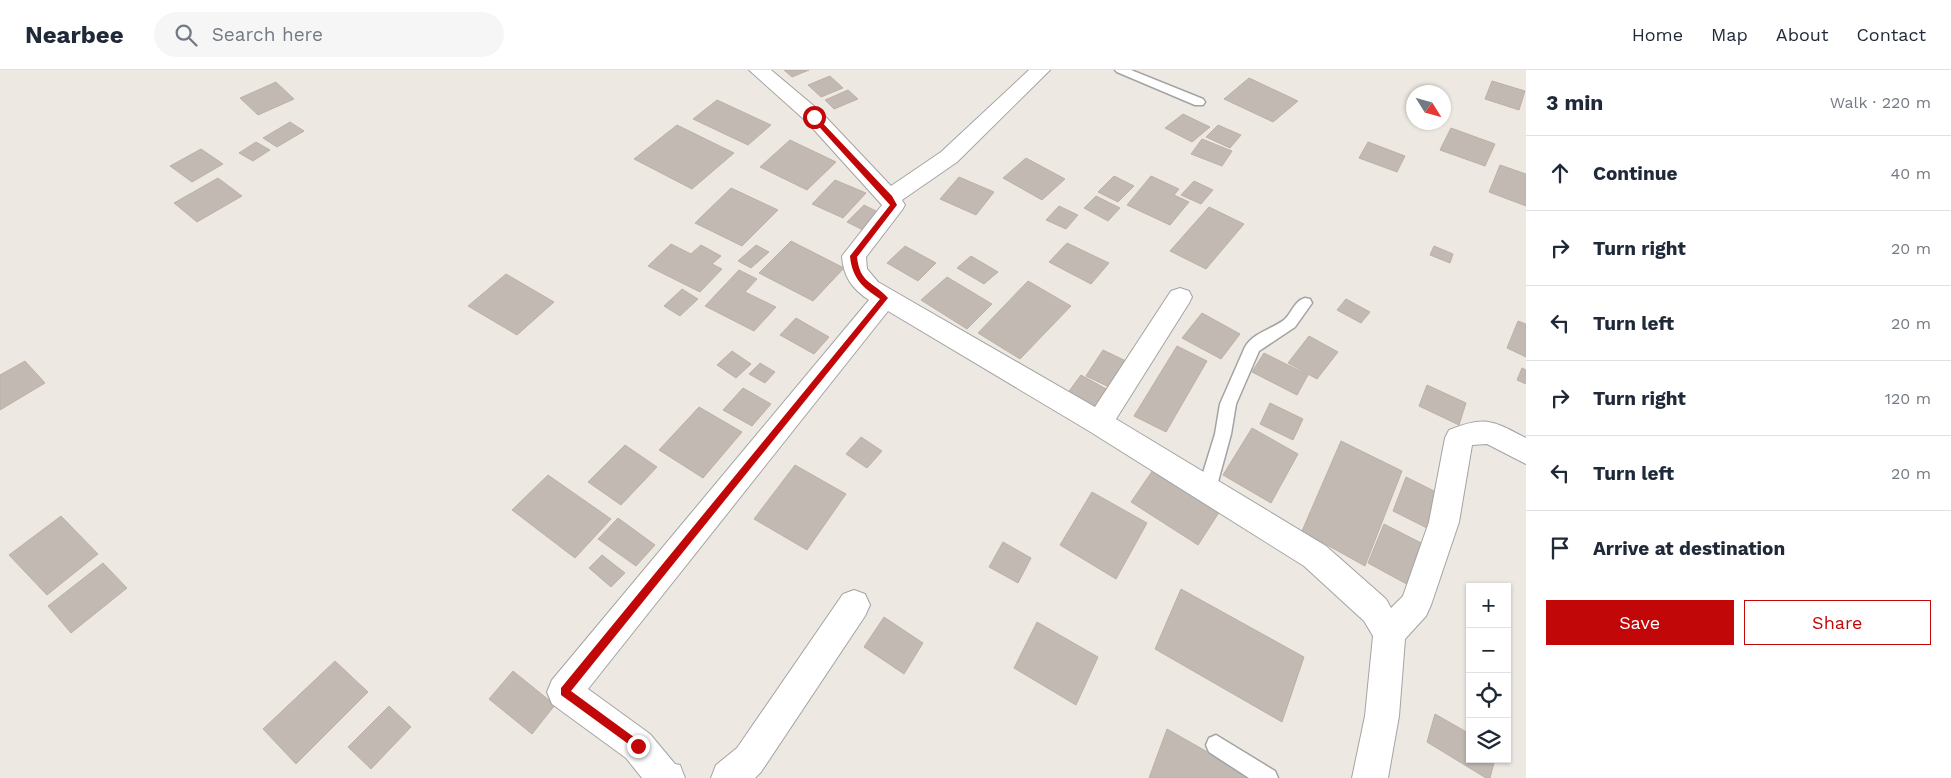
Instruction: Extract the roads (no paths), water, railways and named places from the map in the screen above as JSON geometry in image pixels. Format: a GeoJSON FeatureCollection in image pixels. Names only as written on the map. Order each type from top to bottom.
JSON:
{"type":"FeatureCollection","features":[{"type":"Feature","properties":{"kind":"street"},"geometry":{"type":"LineString","coordinates":[[759,70],[814,117],[894,205],[854,256],[855,271],[869,288],[1099,423],[1315,556],[1376,610],[1389,633],[1382,716],[1370,778]]}},
{"type":"Feature","properties":{"kind":"street"},"geometry":{"type":"LineString","coordinates":[[889,198],[948,157],[1040,70]]}},
{"type":"Feature","properties":{"kind":"street"},"geometry":{"type":"LineString","coordinates":[[1099,423],[1180,297]]}},
{"type":"Feature","properties":{"kind":"street"},"geometry":{"type":"LineString","coordinates":[[667,778],[663,776],[638,746],[564,692],[885,298]]}},
{"type":"Feature","properties":{"kind":"street"},"geometry":{"type":"LineString","coordinates":[[1389,633],[1415,605],[1444,522],[1459,438],[1474,432],[1491,433],[1526,452]]}},
{"type":"Feature","properties":{"kind":"street"},"geometry":{"type":"LineString","coordinates":[[730,778],[749,760],[854,605]]}},
{"type":"Feature","properties":{"kind":"lane"},"geometry":{"type":"LineString","coordinates":[[1121,70],[1199,102]]}},
{"type":"Feature","properties":{"kind":"lane"},"geometry":{"type":"LineString","coordinates":[[1207,489],[1223,434],[1228,404],[1253,347],[1271,334],[1290,324],[1305,303]]}},
{"type":"Feature","properties":{"kind":"lane"},"geometry":{"type":"LineString","coordinates":[[1216,745],[1268,778]]}}]}
